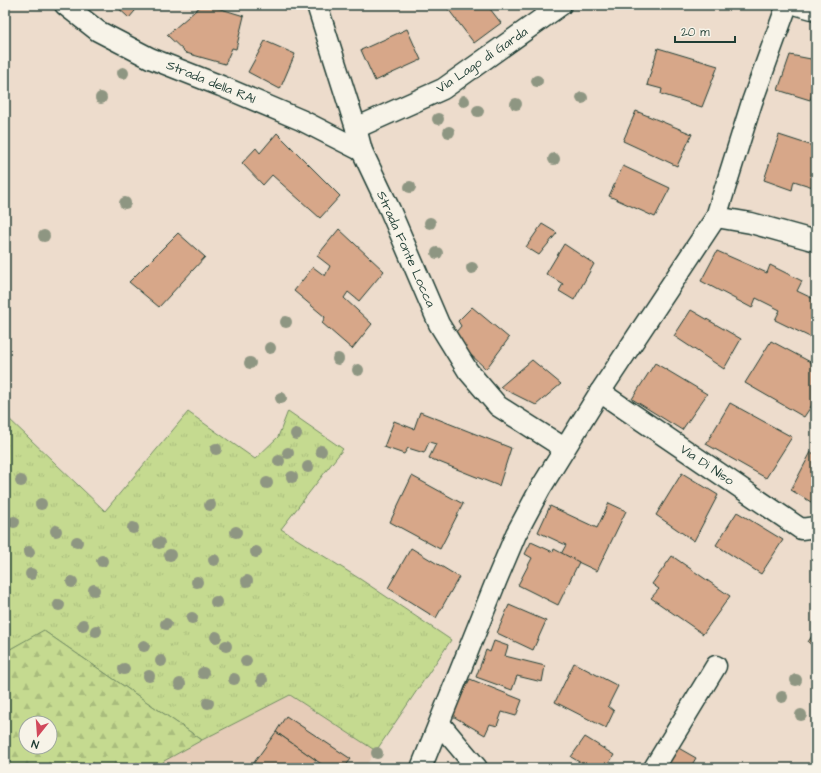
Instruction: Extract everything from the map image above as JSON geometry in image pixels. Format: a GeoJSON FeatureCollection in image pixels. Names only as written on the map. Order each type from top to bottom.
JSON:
{"type":"FeatureCollection","features":[{"type":"Feature","properties":{"kind":"street","name":"Strada della RAI"},"geometry":{"type":"LineString","coordinates":[[65,5],[98,31],[150,58],[301,120],[362,151]]}},
{"type":"Feature","properties":{"kind":"street","name":"Strada Fonte Locca"},"geometry":{"type":"LineString","coordinates":[[317,5],[362,151],[390,210],[439,324],[468,371],[498,406],[564,448]]}},
{"type":"Feature","properties":{"kind":"street","name":"Via Lago di Garda"},"geometry":{"type":"LineString","coordinates":[[356,128],[443,89],[561,5]]}},
{"type":"Feature","properties":{"kind":"street"},"geometry":{"type":"LineString","coordinates":[[415,767],[440,724],[516,534],[564,448],[716,217],[752,102],[787,5]]}},
{"type":"Feature","properties":{"kind":"street"},"geometry":{"type":"LineString","coordinates":[[798,5],[816,10]]}},
{"type":"Feature","properties":{"kind":"street"},"geometry":{"type":"LineString","coordinates":[[716,217],[751,223],[816,241]]}},
{"type":"Feature","properties":{"kind":"street","name":"Via Di Niso"},"geometry":{"type":"LineString","coordinates":[[600,392],[801,529],[816,527]]}},
{"type":"Feature","properties":{"kind":"street"},"geometry":{"type":"LineString","coordinates":[[654,768],[716,666]]}},
{"type":"Feature","properties":{"kind":"street"},"geometry":{"type":"LineString","coordinates":[[440,724],[477,768]]}},
{"type":"Feature","properties":{"kind":"shaded area"},"geometry":{"type":"Polygon","coordinates":[[[290,695],[376,751],[364,768],[159,768],[163,761],[234,722],[290,695]]]}},
{"type":"Feature","properties":{"kind":"green space"},"geometry":{"type":"Polygon","coordinates":[[[288,411],[343,449],[281,529],[360,579],[451,640],[376,751],[290,695],[202,740],[44,631],[5,652],[5,415],[105,511],[188,412],[255,459],[278,437],[288,411]]]}},
{"type":"Feature","properties":{"kind":"green space"},"geometry":{"type":"Polygon","coordinates":[[[44,630],[202,740],[164,761],[159,768],[5,768],[5,652],[44,630]]]}},
{"type":"Feature","properties":{"kind":"building"},"geometry":{"type":"Polygon","coordinates":[[[115,5],[140,5],[129,18],[115,5]]]}},
{"type":"Feature","properties":{"kind":"building"},"geometry":{"type":"Polygon","coordinates":[[[202,5],[208,5],[244,16],[236,49],[232,48],[225,64],[186,53],[167,35],[202,5]]]}},
{"type":"Feature","properties":{"kind":"building"},"geometry":{"type":"Polygon","coordinates":[[[445,5],[487,5],[501,23],[474,43],[445,5]]]}},
{"type":"Feature","properties":{"kind":"building"},"geometry":{"type":"Polygon","coordinates":[[[407,29],[421,60],[375,81],[361,50],[407,29]]]}},
{"type":"Feature","properties":{"kind":"building"},"geometry":{"type":"Polygon","coordinates":[[[265,41],[295,54],[280,89],[248,72],[265,41]]]}},
{"type":"Feature","properties":{"kind":"building"},"geometry":{"type":"Polygon","coordinates":[[[658,48],[718,66],[702,107],[661,94],[662,89],[647,85],[658,48]]]}},
{"type":"Feature","properties":{"kind":"building"},"geometry":{"type":"Polygon","coordinates":[[[790,55],[816,60],[816,82],[810,100],[778,90],[790,55]]]}},
{"type":"Feature","properties":{"kind":"building"},"geometry":{"type":"Polygon","coordinates":[[[636,111],[692,134],[677,166],[623,141],[636,111]]]}},
{"type":"Feature","properties":{"kind":"building"},"geometry":{"type":"Polygon","coordinates":[[[277,133],[340,196],[320,218],[272,175],[263,185],[242,163],[256,148],[260,153],[277,133]]]}},
{"type":"Feature","properties":{"kind":"building"},"geometry":{"type":"Polygon","coordinates":[[[779,135],[816,147],[816,188],[794,181],[792,190],[764,180],[779,135]]]}},
{"type":"Feature","properties":{"kind":"building"},"geometry":{"type":"Polygon","coordinates":[[[623,166],[670,188],[655,217],[609,196],[623,166]]]}},
{"type":"Feature","properties":{"kind":"building"},"geometry":{"type":"Polygon","coordinates":[[[542,224],[557,233],[539,255],[526,247],[542,224]]]}},
{"type":"Feature","properties":{"kind":"building"},"geometry":{"type":"Polygon","coordinates":[[[339,229],[384,271],[359,301],[348,292],[344,298],[372,324],[352,349],[322,323],[325,317],[294,291],[313,267],[325,276],[330,266],[317,256],[339,229]]]}},
{"type":"Feature","properties":{"kind":"building"},"geometry":{"type":"Polygon","coordinates":[[[178,233],[205,257],[159,307],[129,282],[178,233]]]}},
{"type":"Feature","properties":{"kind":"building"},"geometry":{"type":"Polygon","coordinates":[[[564,244],[594,264],[574,300],[559,291],[563,284],[546,274],[564,244]]]}},
{"type":"Feature","properties":{"kind":"building"},"geometry":{"type":"Polygon","coordinates":[[[717,251],[767,273],[770,265],[802,281],[797,291],[816,300],[816,340],[775,320],[780,310],[756,298],[752,308],[701,281],[717,251]]]}},
{"type":"Feature","properties":{"kind":"building"},"geometry":{"type":"Polygon","coordinates":[[[472,307],[509,338],[486,369],[452,337],[461,326],[458,321],[472,307]]]}},
{"type":"Feature","properties":{"kind":"building"},"geometry":{"type":"Polygon","coordinates":[[[691,310],[741,339],[724,369],[674,336],[691,310]]]}},
{"type":"Feature","properties":{"kind":"building"},"geometry":{"type":"Polygon","coordinates":[[[771,341],[816,365],[816,399],[804,417],[745,383],[771,341]]]}},
{"type":"Feature","properties":{"kind":"building"},"geometry":{"type":"Polygon","coordinates":[[[532,360],[561,384],[536,405],[500,387],[532,360]]]}},
{"type":"Feature","properties":{"kind":"building"},"geometry":{"type":"Polygon","coordinates":[[[655,363],[707,394],[682,430],[632,399],[655,363]]]}},
{"type":"Feature","properties":{"kind":"building"},"geometry":{"type":"Polygon","coordinates":[[[730,403],[792,437],[766,478],[706,444],[730,403]]]}},
{"type":"Feature","properties":{"kind":"building"},"geometry":{"type":"Polygon","coordinates":[[[420,412],[511,448],[499,486],[429,458],[436,444],[429,442],[424,453],[408,448],[404,454],[384,447],[394,421],[414,429],[420,412]]]}},
{"type":"Feature","properties":{"kind":"building"},"geometry":{"type":"Polygon","coordinates":[[[811,452],[816,455],[816,505],[791,490],[811,452]]]}},
{"type":"Feature","properties":{"kind":"building"},"geometry":{"type":"Polygon","coordinates":[[[682,473],[718,495],[694,541],[656,515],[682,473]]]}},
{"type":"Feature","properties":{"kind":"building"},"geometry":{"type":"Polygon","coordinates":[[[412,476],[463,504],[440,549],[390,522],[412,476]]]}},
{"type":"Feature","properties":{"kind":"building"},"geometry":{"type":"Polygon","coordinates":[[[609,503],[626,511],[597,571],[561,554],[566,545],[538,532],[550,506],[597,528],[609,503]]]}},
{"type":"Feature","properties":{"kind":"building"},"geometry":{"type":"Polygon","coordinates":[[[737,512],[783,540],[761,574],[716,545],[737,512]]]}},
{"type":"Feature","properties":{"kind":"building"},"geometry":{"type":"Polygon","coordinates":[[[531,542],[553,552],[554,549],[579,562],[558,605],[518,585],[532,558],[525,554],[531,542]]]}},
{"type":"Feature","properties":{"kind":"building"},"geometry":{"type":"Polygon","coordinates":[[[411,548],[459,577],[436,618],[388,588],[411,548]]]}},
{"type":"Feature","properties":{"kind":"building"},"geometry":{"type":"Polygon","coordinates":[[[672,556],[730,596],[703,634],[651,598],[659,589],[652,584],[672,556]]]}},
{"type":"Feature","properties":{"kind":"building"},"geometry":{"type":"Polygon","coordinates":[[[509,605],[546,621],[533,650],[497,633],[509,605]]]}},
{"type":"Feature","properties":{"kind":"building"},"geometry":{"type":"Polygon","coordinates":[[[816,630],[816,648],[808,642],[816,630]]]}},
{"type":"Feature","properties":{"kind":"building"},"geometry":{"type":"Polygon","coordinates":[[[494,641],[508,646],[505,656],[545,666],[542,682],[517,676],[512,690],[476,677],[486,650],[490,652],[494,641]]]}},
{"type":"Feature","properties":{"kind":"building"},"geometry":{"type":"Polygon","coordinates":[[[574,663],[618,686],[608,706],[614,711],[606,728],[555,702],[574,663]]]}},
{"type":"Feature","properties":{"kind":"building"},"geometry":{"type":"Polygon","coordinates":[[[470,679],[522,700],[516,716],[502,712],[497,726],[490,724],[485,735],[451,715],[470,679]]]}},
{"type":"Feature","properties":{"kind":"building"},"geometry":{"type":"Polygon","coordinates":[[[286,716],[351,759],[344,768],[327,768],[276,732],[286,716]]]}},
{"type":"Feature","properties":{"kind":"building"},"geometry":{"type":"Polygon","coordinates":[[[276,732],[316,760],[310,768],[250,768],[276,732]]]}},
{"type":"Feature","properties":{"kind":"building"},"geometry":{"type":"Polygon","coordinates":[[[585,737],[614,755],[606,768],[589,768],[571,757],[585,737]]]}},
{"type":"Feature","properties":{"kind":"building"},"geometry":{"type":"Polygon","coordinates":[[[675,746],[696,758],[690,768],[663,768],[675,746]]]}}]}
